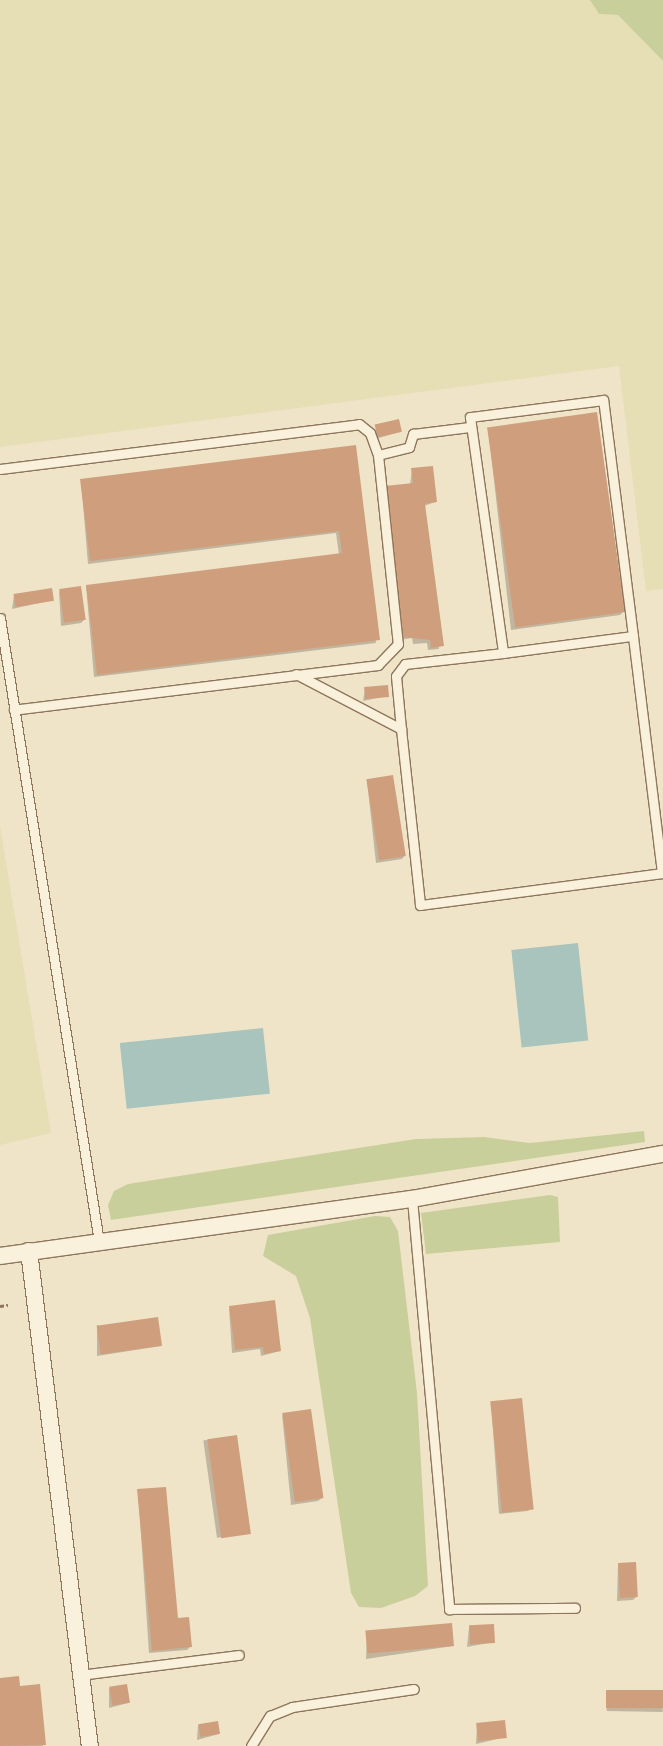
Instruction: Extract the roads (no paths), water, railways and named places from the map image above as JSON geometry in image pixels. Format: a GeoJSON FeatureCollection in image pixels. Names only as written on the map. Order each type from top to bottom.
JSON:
{"type":"FeatureCollection","features":[{"type":"Feature","properties":{"kind":"street"},"geometry":{"type":"LineString","coordinates":[[0,1256],[412,1199],[663,1154]]}},
{"type":"Feature","properties":{"kind":"street"},"geometry":{"type":"LineString","coordinates":[[29,1251],[90,1746]]}},
{"type":"Feature","properties":{"kind":"lane"},"geometry":{"type":"LineString","coordinates":[[503,653],[470,417],[604,400],[663,877],[420,905],[396,676],[405,664],[503,653],[633,636]]}},
{"type":"Feature","properties":{"kind":"lane"},"geometry":{"type":"LineString","coordinates":[[0,469],[359,424],[370,433],[378,455],[398,644],[378,666],[296,674],[14,710]]}},
{"type":"Feature","properties":{"kind":"lane"},"geometry":{"type":"LineString","coordinates":[[378,455],[409,447],[414,434],[470,427]]}},
{"type":"Feature","properties":{"kind":"lane"},"geometry":{"type":"LineString","coordinates":[[0,618],[99,1242]]}},
{"type":"Feature","properties":{"kind":"lane"},"geometry":{"type":"LineString","coordinates":[[296,674],[401,729]]}},
{"type":"Feature","properties":{"kind":"lane"},"geometry":{"type":"LineString","coordinates":[[412,1199],[449,1609],[575,1608]]}},
{"type":"Feature","properties":{"kind":"lane"},"geometry":{"type":"LineString","coordinates":[[80,1675],[239,1655]]}},
{"type":"Feature","properties":{"kind":"lane"},"geometry":{"type":"LineString","coordinates":[[251,1746],[270,1716],[292,1707],[414,1689]]}},
{"type":"Feature","properties":{"kind":"water"},"geometry":{"type":"Polygon","coordinates":[[[578,943],[588,1040],[522,1047],[511,950],[578,943]]]}},
{"type":"Feature","properties":{"kind":"water"},"geometry":{"type":"Polygon","coordinates":[[[263,1028],[270,1094],[127,1109],[120,1043],[263,1028]]]}}]}
